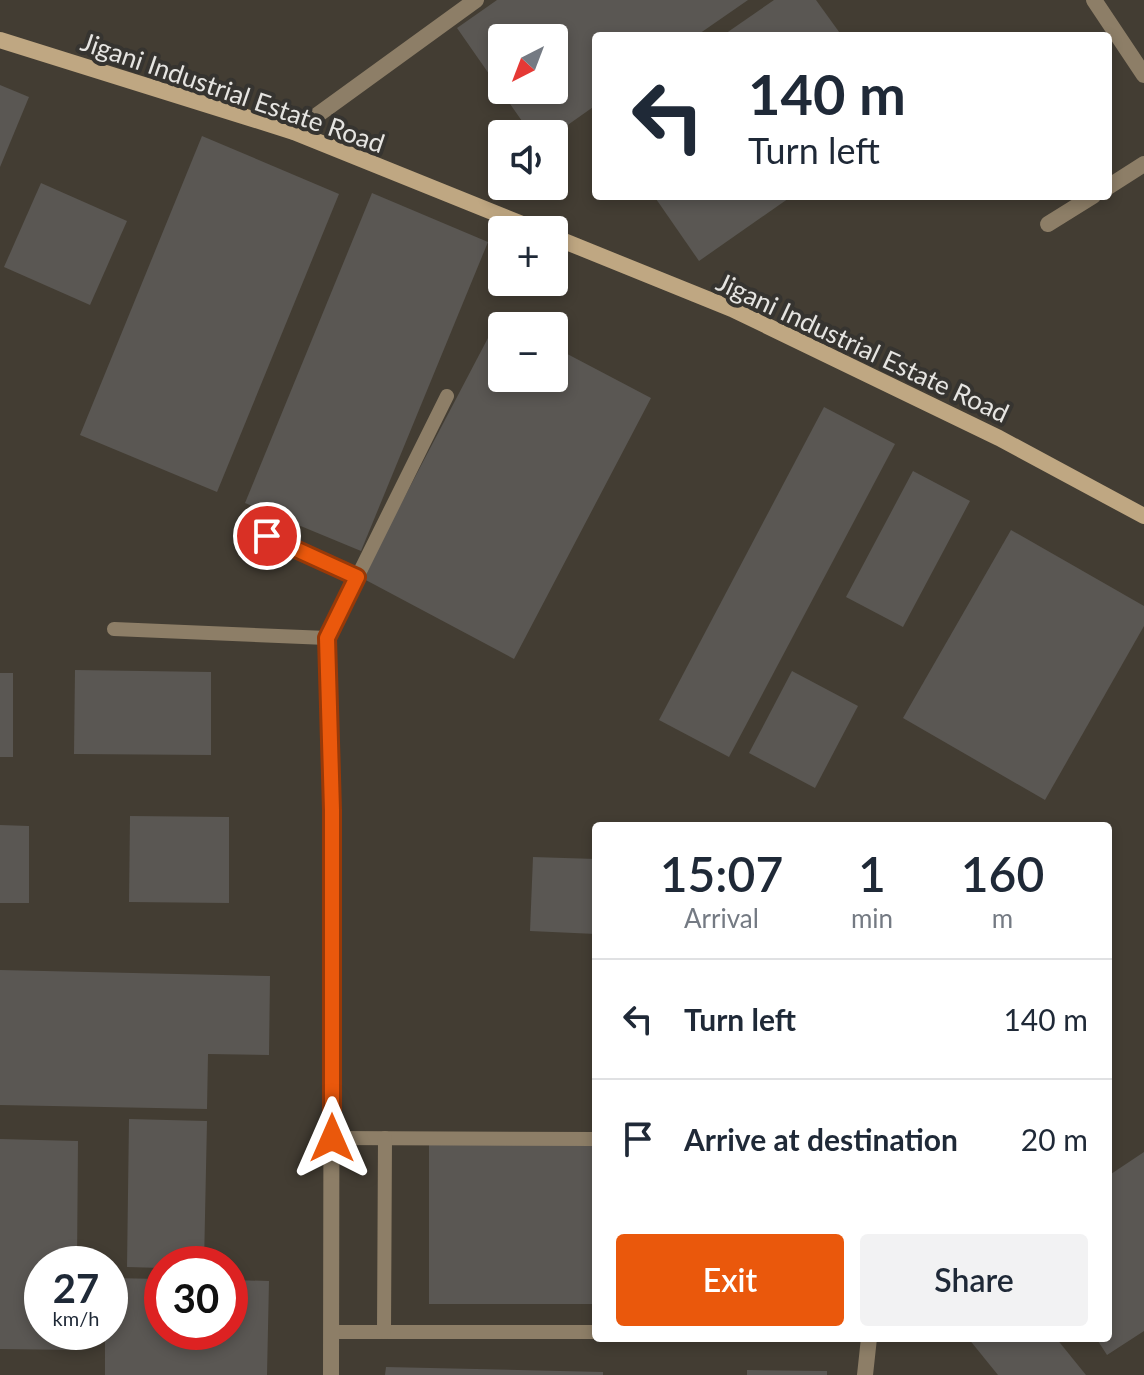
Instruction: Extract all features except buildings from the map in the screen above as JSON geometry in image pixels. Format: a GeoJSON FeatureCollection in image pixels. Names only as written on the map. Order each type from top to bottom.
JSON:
{"type":"FeatureCollection","features":[{"type":"Feature","properties":{"kind":"main road","name":"Jigani Industrial Estate Road"},"geometry":{"type":"LineString","coordinates":[[0,40],[294,132],[502,216]]}},
{"type":"Feature","properties":{"kind":"main road","name":"Jigani Industrial Estate Road"},"geometry":{"type":"LineString","coordinates":[[568,243],[732,309],[999,438],[1144,516]]}},
{"type":"Feature","properties":{"kind":"street"},"geometry":{"type":"LineString","coordinates":[[294,132],[476,0]]}},
{"type":"Feature","properties":{"kind":"street"},"geometry":{"type":"LineString","coordinates":[[1094,0],[1144,75]]}},
{"type":"Feature","properties":{"kind":"street"},"geometry":{"type":"LineString","coordinates":[[1112,184],[1144,164]]}},
{"type":"Feature","properties":{"kind":"street"},"geometry":{"type":"LineString","coordinates":[[1048,224],[1087,200]]}},
{"type":"Feature","properties":{"kind":"street"},"geometry":{"type":"LineString","coordinates":[[329,666],[333,840],[331,1375]]}},
{"type":"Feature","properties":{"kind":"street"},"geometry":{"type":"LineString","coordinates":[[865,1375],[869,1342]]}},
{"type":"Feature","properties":{"kind":"lane"},"geometry":{"type":"LineString","coordinates":[[329,666],[327,638],[447,396]]}},
{"type":"Feature","properties":{"kind":"lane"},"geometry":{"type":"LineString","coordinates":[[267,536],[357,577]]}},
{"type":"Feature","properties":{"kind":"lane"},"geometry":{"type":"LineString","coordinates":[[114,629],[327,638]]}},
{"type":"Feature","properties":{"kind":"lane"},"geometry":{"type":"LineString","coordinates":[[332,1138],[592,1139]]}},
{"type":"Feature","properties":{"kind":"lane"},"geometry":{"type":"LineString","coordinates":[[384,1332],[385,1138]]}},
{"type":"Feature","properties":{"kind":"lane"},"geometry":{"type":"LineString","coordinates":[[331,1332],[592,1332]]}},
{"type":"Feature","properties":{"kind":"shaded area"},"geometry":{"type":"Polygon","coordinates":[[[0,0],[1144,0],[1144,1375],[0,1375],[0,0]]]}},
{"type":"Feature","properties":{"kind":"route"},"geometry":{"type":"LineString","coordinates":[[267,536],[357,577],[327,638],[332,810],[332,1138]]}}]}
